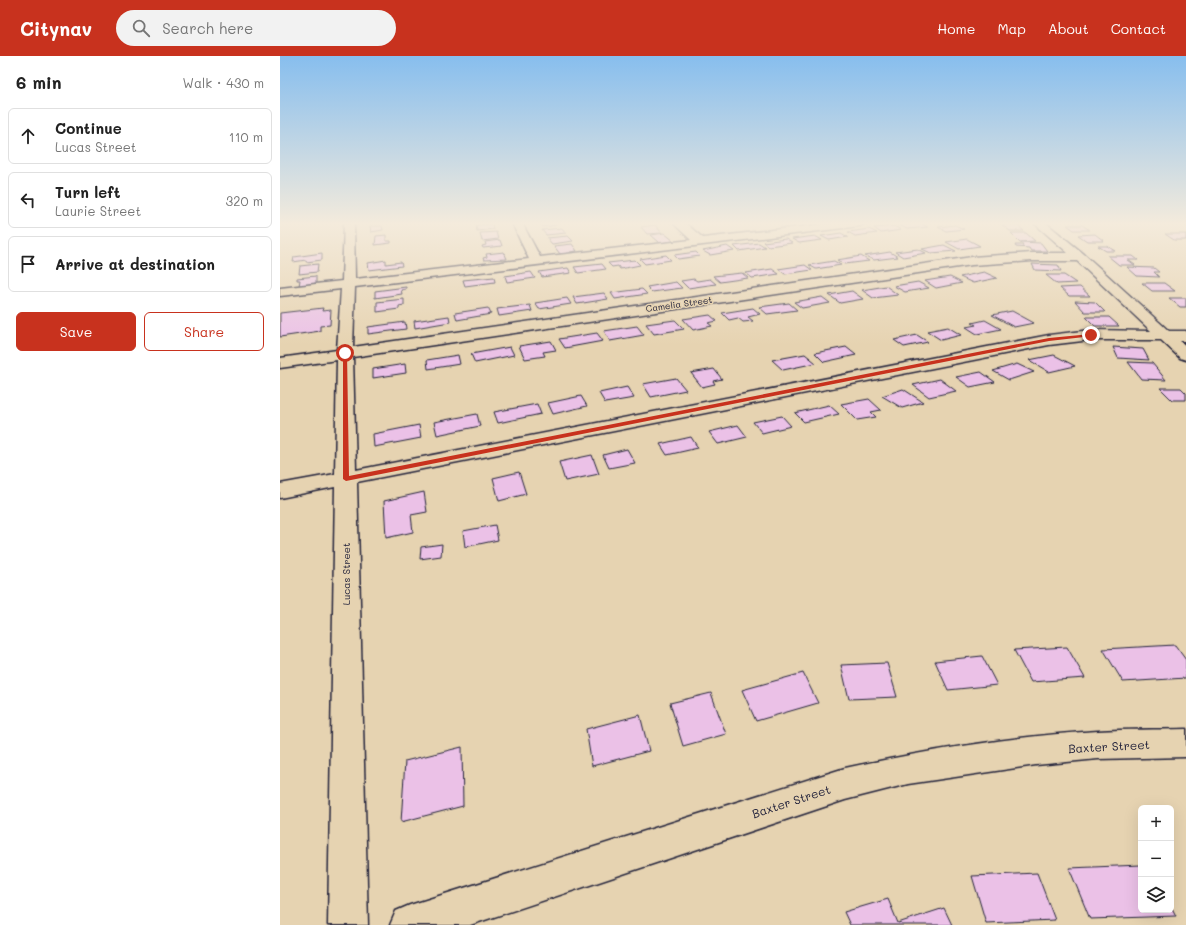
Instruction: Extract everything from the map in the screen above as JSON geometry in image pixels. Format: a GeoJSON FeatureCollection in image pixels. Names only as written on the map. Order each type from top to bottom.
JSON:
{"type":"FeatureCollection","features":[{"type":"Feature","properties":{"kind":"street","name":"Lucas Street"},"geometry":{"type":"LineString","coordinates":[[348,925],[345,353],[349,264]]}},
{"type":"Feature","properties":{"kind":"street"},"geometry":{"type":"LineString","coordinates":[[280,292],[523,264]]}},
{"type":"Feature","properties":{"kind":"street","name":"Camelia Street"},"geometry":{"type":"LineString","coordinates":[[280,363],[953,264]]}},
{"type":"Feature","properties":{"kind":"street"},"geometry":{"type":"LineString","coordinates":[[1087,264],[1186,355]]}},
{"type":"Feature","properties":{"kind":"street"},"geometry":{"type":"LineString","coordinates":[[280,491],[1049,340],[1091,335],[1186,336]]}},
{"type":"Feature","properties":{"kind":"street","name":"Baxter Street"},"geometry":{"type":"LineString","coordinates":[[410,925],[845,784],[908,769],[1036,751],[1098,745],[1186,743]]}},
{"type":"Feature","properties":{"kind":"building"},"geometry":{"type":"Polygon","coordinates":[[[318,264],[317,272],[299,274],[300,266],[318,264]]]}},
{"type":"Feature","properties":{"kind":"building"},"geometry":{"type":"Polygon","coordinates":[[[368,264],[401,264],[402,266],[369,270],[368,264]]]}},
{"type":"Feature","properties":{"kind":"building"},"geometry":{"type":"Polygon","coordinates":[[[602,264],[606,269],[578,273],[574,267],[602,264]]]}},
{"type":"Feature","properties":{"kind":"building"},"geometry":{"type":"Polygon","coordinates":[[[609,264],[639,264],[640,265],[620,269],[618,266],[612,267],[609,264]]]}},
{"type":"Feature","properties":{"kind":"building"},"geometry":{"type":"Polygon","coordinates":[[[838,264],[841,265],[816,269],[809,265],[838,264]]]}},
{"type":"Feature","properties":{"kind":"building"},"geometry":{"type":"Polygon","coordinates":[[[1032,264],[1058,265],[1061,271],[1035,270],[1032,264]]]}},
{"type":"Feature","properties":{"kind":"building"},"geometry":{"type":"Polygon","coordinates":[[[1117,264],[1133,264],[1135,265],[1119,265],[1117,264]]]}},
{"type":"Feature","properties":{"kind":"building"},"geometry":{"type":"Polygon","coordinates":[[[805,265],[812,270],[785,274],[778,269],[805,265]]]}},
{"type":"Feature","properties":{"kind":"building"},"geometry":{"type":"Polygon","coordinates":[[[1127,267],[1154,268],[1159,272],[1154,272],[1159,277],[1137,276],[1127,267]]]}},
{"type":"Feature","properties":{"kind":"building"},"geometry":{"type":"Polygon","coordinates":[[[568,268],[571,273],[542,277],[539,272],[568,268]]]}},
{"type":"Feature","properties":{"kind":"building"},"geometry":{"type":"Polygon","coordinates":[[[772,269],[779,274],[752,278],[746,273],[772,269]]]}},
{"type":"Feature","properties":{"kind":"building"},"geometry":{"type":"Polygon","coordinates":[[[531,272],[535,278],[507,282],[505,276],[531,272]]]}},
{"type":"Feature","properties":{"kind":"building"},"geometry":{"type":"Polygon","coordinates":[[[984,272],[997,278],[973,283],[960,277],[984,272]]]}},
{"type":"Feature","properties":{"kind":"building"},"geometry":{"type":"Polygon","coordinates":[[[742,273],[748,278],[720,282],[713,276],[742,273]]]}},
{"type":"Feature","properties":{"kind":"building"},"geometry":{"type":"Polygon","coordinates":[[[1046,275],[1064,275],[1076,283],[1057,284],[1046,275]]]}},
{"type":"Feature","properties":{"kind":"building"},"geometry":{"type":"Polygon","coordinates":[[[316,276],[316,283],[299,286],[300,280],[297,280],[297,278],[316,276]]]}},
{"type":"Feature","properties":{"kind":"building"},"geometry":{"type":"Polygon","coordinates":[[[494,277],[495,282],[465,286],[463,280],[494,277]]]}},
{"type":"Feature","properties":{"kind":"building"},"geometry":{"type":"Polygon","coordinates":[[[950,277],[962,283],[936,288],[925,281],[950,277]]]}},
{"type":"Feature","properties":{"kind":"building"},"geometry":{"type":"Polygon","coordinates":[[[694,279],[697,281],[710,279],[716,284],[688,288],[681,281],[694,279]]]}},
{"type":"Feature","properties":{"kind":"building"},"geometry":{"type":"Polygon","coordinates":[[[676,282],[682,288],[652,292],[647,287],[676,282]]]}},
{"type":"Feature","properties":{"kind":"building"},"geometry":{"type":"Polygon","coordinates":[[[918,282],[929,288],[905,292],[894,286],[918,282]]]}},
{"type":"Feature","properties":{"kind":"building"},"geometry":{"type":"Polygon","coordinates":[[[1142,283],[1164,283],[1175,291],[1152,291],[1142,283]]]}},
{"type":"Feature","properties":{"kind":"building"},"geometry":{"type":"Polygon","coordinates":[[[886,286],[898,295],[873,298],[862,290],[886,286]]]}},
{"type":"Feature","properties":{"kind":"building"},"geometry":{"type":"Polygon","coordinates":[[[406,287],[406,289],[401,290],[402,294],[375,298],[375,291],[406,287]]]}},
{"type":"Feature","properties":{"kind":"building"},"geometry":{"type":"Polygon","coordinates":[[[1080,287],[1090,296],[1069,296],[1060,288],[1080,287]]]}},
{"type":"Feature","properties":{"kind":"building"},"geometry":{"type":"Polygon","coordinates":[[[642,289],[647,294],[615,299],[611,293],[642,289]]]}},
{"type":"Feature","properties":{"kind":"building"},"geometry":{"type":"Polygon","coordinates":[[[852,291],[863,299],[840,303],[829,295],[852,291]]]}},
{"type":"Feature","properties":{"kind":"building"},"geometry":{"type":"Polygon","coordinates":[[[604,293],[608,299],[577,304],[573,297],[604,293]]]}},
{"type":"Feature","properties":{"kind":"building"},"geometry":{"type":"Polygon","coordinates":[[[822,297],[830,303],[802,308],[794,302],[822,297]]]}},
{"type":"Feature","properties":{"kind":"building"},"geometry":{"type":"Polygon","coordinates":[[[567,298],[571,304],[539,309],[535,303],[567,298]]]}},
{"type":"Feature","properties":{"kind":"building"},"geometry":{"type":"Polygon","coordinates":[[[1169,298],[1186,298],[1186,307],[1180,307],[1169,298]]]}},
{"type":"Feature","properties":{"kind":"building"},"geometry":{"type":"Polygon","coordinates":[[[404,299],[404,305],[399,306],[399,309],[377,312],[377,302],[404,299]]]}},
{"type":"Feature","properties":{"kind":"building"},"geometry":{"type":"Polygon","coordinates":[[[1075,301],[1095,302],[1105,312],[1085,312],[1075,301]]]}},
{"type":"Feature","properties":{"kind":"building"},"geometry":{"type":"Polygon","coordinates":[[[789,303],[797,310],[767,314],[759,307],[789,303]]]}},
{"type":"Feature","properties":{"kind":"building"},"geometry":{"type":"Polygon","coordinates":[[[530,305],[532,311],[499,316],[497,309],[530,305]]]}},
{"type":"Feature","properties":{"kind":"building"},"geometry":{"type":"Polygon","coordinates":[[[323,308],[322,311],[331,310],[330,325],[320,326],[320,331],[280,337],[280,313],[323,308]]]}},
{"type":"Feature","properties":{"kind":"building"},"geometry":{"type":"Polygon","coordinates":[[[488,308],[491,314],[457,320],[455,313],[488,308]]]}},
{"type":"Feature","properties":{"kind":"building"},"geometry":{"type":"Polygon","coordinates":[[[753,308],[760,314],[748,317],[753,321],[743,322],[738,318],[729,320],[722,313],[753,308]]]}},
{"type":"Feature","properties":{"kind":"building"},"geometry":{"type":"Polygon","coordinates":[[[1012,311],[1034,323],[1014,327],[992,315],[1012,311]]]}},
{"type":"Feature","properties":{"kind":"building"},"geometry":{"type":"Polygon","coordinates":[[[710,315],[717,321],[708,323],[712,326],[693,330],[683,319],[710,315]]]}},
{"type":"Feature","properties":{"kind":"building"},"geometry":{"type":"Polygon","coordinates":[[[449,316],[450,322],[415,328],[414,321],[449,316]]]}},
{"type":"Feature","properties":{"kind":"building"},"geometry":{"type":"Polygon","coordinates":[[[1086,317],[1109,317],[1119,326],[1095,326],[1086,317]]]}},
{"type":"Feature","properties":{"kind":"building"},"geometry":{"type":"Polygon","coordinates":[[[675,320],[684,329],[654,334],[646,324],[675,320]]]}},
{"type":"Feature","properties":{"kind":"building"},"geometry":{"type":"Polygon","coordinates":[[[985,320],[1001,329],[977,334],[966,327],[976,325],[972,323],[985,320]]]}},
{"type":"Feature","properties":{"kind":"building"},"geometry":{"type":"Polygon","coordinates":[[[405,322],[406,329],[368,334],[368,327],[405,322]]]}},
{"type":"Feature","properties":{"kind":"building"},"geometry":{"type":"Polygon","coordinates":[[[637,326],[644,335],[610,341],[604,331],[637,326]]]}},
{"type":"Feature","properties":{"kind":"building"},"geometry":{"type":"Polygon","coordinates":[[[948,327],[961,335],[941,340],[927,331],[948,327]]]}},
{"type":"Feature","properties":{"kind":"building"},"geometry":{"type":"Polygon","coordinates":[[[597,333],[603,341],[565,348],[559,339],[597,333]]]}},
{"type":"Feature","properties":{"kind":"building"},"geometry":{"type":"Polygon","coordinates":[[[917,335],[928,342],[904,347],[894,340],[917,335]]]}},
{"type":"Feature","properties":{"kind":"building"},"geometry":{"type":"Polygon","coordinates":[[[551,341],[556,350],[543,352],[545,356],[525,359],[519,346],[551,341]]]}},
{"type":"Feature","properties":{"kind":"building"},"geometry":{"type":"Polygon","coordinates":[[[510,347],[514,355],[475,363],[471,354],[510,347]]]}},
{"type":"Feature","properties":{"kind":"building"},"geometry":{"type":"Polygon","coordinates":[[[846,347],[856,355],[824,362],[815,353],[846,347]]]}},
{"type":"Feature","properties":{"kind":"building"},"geometry":{"type":"Polygon","coordinates":[[[1113,347],[1143,349],[1149,360],[1118,358],[1113,347]]]}},
{"type":"Feature","properties":{"kind":"building"},"geometry":{"type":"Polygon","coordinates":[[[805,354],[816,363],[783,370],[772,360],[805,354]]]}},
{"type":"Feature","properties":{"kind":"building"},"geometry":{"type":"Polygon","coordinates":[[[458,355],[460,364],[428,369],[427,360],[458,355]]]}},
{"type":"Feature","properties":{"kind":"building"},"geometry":{"type":"Polygon","coordinates":[[[1054,355],[1075,366],[1049,372],[1029,360],[1054,355]]]}},
{"type":"Feature","properties":{"kind":"building"},"geometry":{"type":"Polygon","coordinates":[[[1128,362],[1152,363],[1166,380],[1141,379],[1128,362]]]}},
{"type":"Feature","properties":{"kind":"building"},"geometry":{"type":"Polygon","coordinates":[[[405,364],[406,373],[373,378],[373,369],[405,364]]]}},
{"type":"Feature","properties":{"kind":"building"},"geometry":{"type":"Polygon","coordinates":[[[1017,364],[1034,372],[1009,380],[993,371],[1017,364]]]}},
{"type":"Feature","properties":{"kind":"building"},"geometry":{"type":"Polygon","coordinates":[[[714,369],[722,379],[713,381],[715,384],[702,387],[691,373],[714,369]]]}},
{"type":"Feature","properties":{"kind":"building"},"geometry":{"type":"Polygon","coordinates":[[[981,372],[995,382],[970,387],[956,377],[981,372]]]}},
{"type":"Feature","properties":{"kind":"building"},"geometry":{"type":"Polygon","coordinates":[[[676,378],[686,390],[651,397],[643,384],[676,378]]]}},
{"type":"Feature","properties":{"kind":"building"},"geometry":{"type":"Polygon","coordinates":[[[940,379],[956,391],[929,397],[913,385],[940,379]]]}},
{"type":"Feature","properties":{"kind":"building"},"geometry":{"type":"Polygon","coordinates":[[[627,387],[634,398],[605,403],[599,393],[627,387]]]}},
{"type":"Feature","properties":{"kind":"building"},"geometry":{"type":"Polygon","coordinates":[[[1160,388],[1181,388],[1186,393],[1186,400],[1172,400],[1160,388]]]}},
{"type":"Feature","properties":{"kind":"building"},"geometry":{"type":"Polygon","coordinates":[[[903,389],[923,402],[902,408],[882,396],[903,389]]]}},
{"type":"Feature","properties":{"kind":"building"},"geometry":{"type":"Polygon","coordinates":[[[581,396],[587,406],[553,414],[548,403],[581,396]]]}},
{"type":"Feature","properties":{"kind":"building"},"geometry":{"type":"Polygon","coordinates":[[[869,399],[881,410],[871,412],[876,417],[857,420],[841,404],[869,399]]]}},
{"type":"Feature","properties":{"kind":"building"},"geometry":{"type":"Polygon","coordinates":[[[537,404],[541,414],[498,423],[494,412],[537,404]]]}},
{"type":"Feature","properties":{"kind":"building"},"geometry":{"type":"Polygon","coordinates":[[[829,405],[839,414],[804,422],[795,413],[829,405]]]}},
{"type":"Feature","properties":{"kind":"building"},"geometry":{"type":"Polygon","coordinates":[[[477,414],[480,426],[437,435],[434,422],[477,414]]]}},
{"type":"Feature","properties":{"kind":"building"},"geometry":{"type":"Polygon","coordinates":[[[782,416],[791,426],[762,433],[753,422],[782,416]]]}},
{"type":"Feature","properties":{"kind":"building"},"geometry":{"type":"Polygon","coordinates":[[[419,425],[421,438],[374,447],[373,434],[419,425]]]}},
{"type":"Feature","properties":{"kind":"building"},"geometry":{"type":"Polygon","coordinates":[[[738,425],[747,437],[718,444],[709,432],[738,425]]]}},
{"type":"Feature","properties":{"kind":"building"},"geometry":{"type":"Polygon","coordinates":[[[691,437],[698,448],[667,455],[660,444],[691,437]]]}},
{"type":"Feature","properties":{"kind":"building"},"geometry":{"type":"Polygon","coordinates":[[[627,449],[635,463],[609,468],[603,455],[627,449]]]}},
{"type":"Feature","properties":{"kind":"building"},"geometry":{"type":"Polygon","coordinates":[[[592,455],[599,474],[565,481],[559,462],[592,455]]]}},
{"type":"Feature","properties":{"kind":"building"},"geometry":{"type":"Polygon","coordinates":[[[519,472],[526,494],[499,501],[493,478],[519,472]]]}},
{"type":"Feature","properties":{"kind":"building"},"geometry":{"type":"Polygon","coordinates":[[[424,492],[427,512],[411,515],[413,532],[386,538],[384,501],[424,492]]]}},
{"type":"Feature","properties":{"kind":"building"},"geometry":{"type":"Polygon","coordinates":[[[495,525],[498,540],[465,547],[463,531],[495,525]]]}},
{"type":"Feature","properties":{"kind":"building"},"geometry":{"type":"Polygon","coordinates":[[[442,544],[441,556],[420,559],[421,547],[442,544]]]}},
{"type":"Feature","properties":{"kind":"building"},"geometry":{"type":"Polygon","coordinates":[[[1175,645],[1186,660],[1186,678],[1123,682],[1103,649],[1175,645]]]}},
{"type":"Feature","properties":{"kind":"building"},"geometry":{"type":"Polygon","coordinates":[[[1067,647],[1085,678],[1031,682],[1014,650],[1067,647]]]}},
{"type":"Feature","properties":{"kind":"building"},"geometry":{"type":"Polygon","coordinates":[[[982,656],[997,685],[948,690],[935,661],[982,656]]]}},
{"type":"Feature","properties":{"kind":"building"},"geometry":{"type":"Polygon","coordinates":[[[887,663],[897,697],[849,699],[841,665],[887,663]]]}},
{"type":"Feature","properties":{"kind":"building"},"geometry":{"type":"Polygon","coordinates":[[[803,673],[818,703],[756,721],[742,690],[803,673]]]}},
{"type":"Feature","properties":{"kind":"building"},"geometry":{"type":"Polygon","coordinates":[[[711,693],[726,734],[683,746],[670,703],[711,693]]]}},
{"type":"Feature","properties":{"kind":"building"},"geometry":{"type":"Polygon","coordinates":[[[640,715],[649,751],[592,766],[586,729],[640,715]]]}},
{"type":"Feature","properties":{"kind":"building"},"geometry":{"type":"Polygon","coordinates":[[[462,747],[463,806],[401,822],[405,761],[462,747]]]}},
{"type":"Feature","properties":{"kind":"building"},"geometry":{"type":"Polygon","coordinates":[[[1138,865],[1138,913],[1174,912],[1176,916],[1090,919],[1069,868],[1138,865]]]}},
{"type":"Feature","properties":{"kind":"building"},"geometry":{"type":"Polygon","coordinates":[[[1037,873],[1055,920],[986,923],[972,876],[1037,873]]]}},
{"type":"Feature","properties":{"kind":"building"},"geometry":{"type":"Polygon","coordinates":[[[888,899],[898,923],[944,908],[952,925],[850,925],[844,912],[888,899]]]}},
{"type":"Feature","properties":{"kind":"route"},"geometry":{"type":"LineString","coordinates":[[345,353],[346,479],[1049,340],[1091,335]]}}]}
